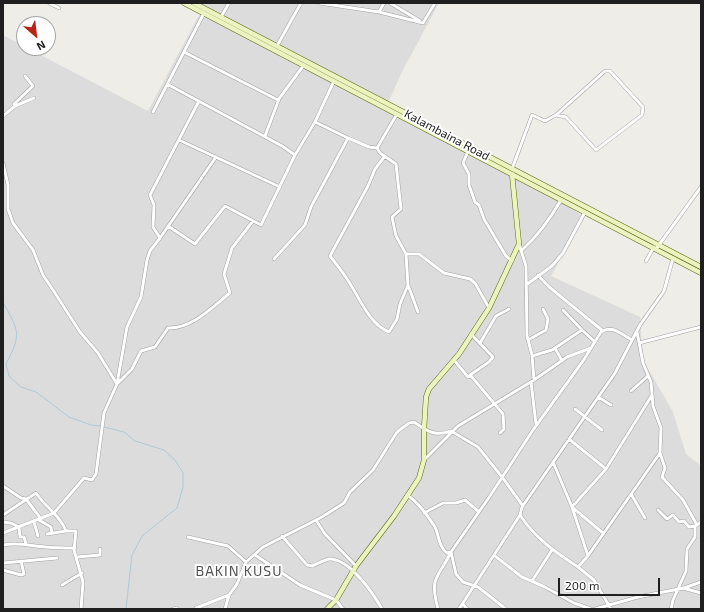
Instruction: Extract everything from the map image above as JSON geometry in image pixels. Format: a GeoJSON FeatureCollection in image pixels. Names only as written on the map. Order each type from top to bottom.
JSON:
{"type":"FeatureCollection","features":[{"type":"Feature","properties":{"kind":"main road"},"geometry":{"type":"LineString","coordinates":[[184,3],[468,151],[512,172],[585,212],[656,247],[672,258],[701,273]]}},
{"type":"Feature","properties":{"kind":"main road","name":"Kalambaina Road"},"geometry":{"type":"LineString","coordinates":[[194,3],[656,247],[701,267]]}},
{"type":"Feature","properties":{"kind":"main road"},"geometry":{"type":"LineString","coordinates":[[327,609],[336,600],[356,566],[419,478],[424,460],[426,397],[429,389],[454,360],[488,308],[512,261],[519,244],[512,172]]}},
{"type":"Feature","properties":{"kind":"street"},"geometry":{"type":"LineString","coordinates":[[49,3],[59,8]]}},
{"type":"Feature","properties":{"kind":"street"},"geometry":{"type":"LineString","coordinates":[[221,17],[229,3]]}},
{"type":"Feature","properties":{"kind":"street"},"geometry":{"type":"LineString","coordinates":[[277,46],[301,3]]}},
{"type":"Feature","properties":{"kind":"street"},"geometry":{"type":"LineString","coordinates":[[319,3],[343,4],[423,23]]}},
{"type":"Feature","properties":{"kind":"street"},"geometry":{"type":"LineString","coordinates":[[379,12],[384,3]]}},
{"type":"Feature","properties":{"kind":"street"},"geometry":{"type":"LineString","coordinates":[[390,3],[423,23]]}},
{"type":"Feature","properties":{"kind":"street"},"geometry":{"type":"LineString","coordinates":[[423,23],[435,3]]}},
{"type":"Feature","properties":{"kind":"street"},"geometry":{"type":"LineString","coordinates":[[153,112],[204,13]]}},
{"type":"Feature","properties":{"kind":"street"},"geometry":{"type":"LineString","coordinates":[[184,52],[278,100],[279,99]]}},
{"type":"Feature","properties":{"kind":"street"},"geometry":{"type":"LineString","coordinates":[[265,136],[279,99],[304,66]]}},
{"type":"Feature","properties":{"kind":"street"},"geometry":{"type":"LineString","coordinates":[[512,172],[532,115],[545,121],[556,115],[605,71],[610,71],[643,107],[642,115],[596,150],[566,117],[556,115]]}},
{"type":"Feature","properties":{"kind":"street"},"geometry":{"type":"LineString","coordinates":[[16,106],[14,104],[32,86],[25,76]]}},
{"type":"Feature","properties":{"kind":"street"},"geometry":{"type":"LineString","coordinates":[[168,226],[195,244],[225,206],[261,225],[295,155],[316,122],[334,81]]}},
{"type":"Feature","properties":{"kind":"street"},"geometry":{"type":"LineString","coordinates":[[167,84],[265,136],[295,155]]}},
{"type":"Feature","properties":{"kind":"street"},"geometry":{"type":"LineString","coordinates":[[3,116],[16,106],[34,98]]}},
{"type":"Feature","properties":{"kind":"street"},"geometry":{"type":"LineString","coordinates":[[160,238],[153,227],[154,205],[150,195],[199,101]]}},
{"type":"Feature","properties":{"kind":"street"},"geometry":{"type":"LineString","coordinates":[[377,148],[397,114]]}},
{"type":"Feature","properties":{"kind":"street"},"geometry":{"type":"LineString","coordinates":[[316,122],[369,147],[377,148],[396,164],[401,209],[392,217],[392,222],[396,236],[406,254],[408,285],[418,312]]}},
{"type":"Feature","properties":{"kind":"street"},"geometry":{"type":"LineString","coordinates":[[274,259],[305,225],[312,207],[348,138]]}},
{"type":"Feature","properties":{"kind":"street"},"geometry":{"type":"LineString","coordinates":[[179,140],[280,187]]}},
{"type":"Feature","properties":{"kind":"street"},"geometry":{"type":"LineString","coordinates":[[468,151],[463,163],[468,174],[472,195],[506,256],[512,261]]}},
{"type":"Feature","properties":{"kind":"street"},"geometry":{"type":"LineString","coordinates":[[385,156],[375,169],[368,186],[330,256],[352,287],[366,311],[381,329],[389,332],[397,319],[400,304],[408,285]]}},
{"type":"Feature","properties":{"kind":"street"},"geometry":{"type":"LineString","coordinates":[[3,533],[40,520],[54,513],[84,478],[92,480],[96,474],[104,412],[117,384],[127,327],[141,297],[147,260],[150,251],[216,157]]}},
{"type":"Feature","properties":{"kind":"street"},"geometry":{"type":"LineString","coordinates":[[3,162],[8,185],[8,209],[13,223],[33,250],[43,275],[80,332],[98,353],[117,384]]}},
{"type":"Feature","properties":{"kind":"street"},"geometry":{"type":"LineString","coordinates":[[646,261],[701,187]]}},
{"type":"Feature","properties":{"kind":"street"},"geometry":{"type":"LineString","coordinates":[[522,250],[546,225],[562,200]]}},
{"type":"Feature","properties":{"kind":"street"},"geometry":{"type":"LineString","coordinates":[[526,285],[552,266],[563,253],[585,212]]}},
{"type":"Feature","properties":{"kind":"street"},"geometry":{"type":"LineString","coordinates":[[117,384],[132,369],[141,351],[155,347],[168,328],[176,328],[200,318],[230,293],[224,274],[232,248],[253,221]]}},
{"type":"Feature","properties":{"kind":"street"},"geometry":{"type":"LineString","coordinates":[[519,244],[526,266],[528,340],[532,356],[536,424]]}},
{"type":"Feature","properties":{"kind":"street"},"geometry":{"type":"LineString","coordinates":[[406,254],[419,254],[444,273],[470,279],[474,282],[488,308]]}},
{"type":"Feature","properties":{"kind":"street"},"geometry":{"type":"LineString","coordinates":[[459,609],[495,556],[520,515],[523,506],[615,373],[637,331],[664,291],[670,274],[672,258]]}},
{"type":"Feature","properties":{"kind":"street"},"geometry":{"type":"LineString","coordinates":[[538,275],[548,286],[603,331]]}},
{"type":"Feature","properties":{"kind":"street"},"geometry":{"type":"LineString","coordinates":[[528,340],[546,330],[548,319],[543,309]]}},
{"type":"Feature","properties":{"kind":"street"},"geometry":{"type":"LineString","coordinates":[[480,343],[496,316],[509,310]]}},
{"type":"Feature","properties":{"kind":"street"},"geometry":{"type":"LineString","coordinates":[[563,310],[594,342]]}},
{"type":"Feature","properties":{"kind":"street"},"geometry":{"type":"LineString","coordinates":[[639,343],[701,327]]}},
{"type":"Feature","properties":{"kind":"street"},"geometry":{"type":"LineString","coordinates":[[438,609],[434,597],[435,577],[536,424],[592,348],[594,342],[603,331],[612,329],[632,340]]}},
{"type":"Feature","properties":{"kind":"street"},"geometry":{"type":"LineString","coordinates":[[532,356],[555,348],[582,330]]}},
{"type":"Feature","properties":{"kind":"street"},"geometry":{"type":"LineString","coordinates":[[637,331],[643,363],[651,382],[653,406],[661,428],[660,453],[665,468],[662,477],[683,500],[696,525],[695,537],[687,549],[686,571],[677,590],[671,609]]}},
{"type":"Feature","properties":{"kind":"street"},"geometry":{"type":"LineString","coordinates":[[470,375],[489,362],[493,357],[471,334]]}},
{"type":"Feature","properties":{"kind":"street"},"geometry":{"type":"LineString","coordinates":[[555,348],[562,361]]}},
{"type":"Feature","properties":{"kind":"street"},"geometry":{"type":"LineString","coordinates":[[225,609],[229,595],[237,584],[246,562],[263,547],[316,520],[344,503],[350,492],[373,470],[397,432],[403,427],[414,422],[424,429],[440,435],[451,431],[494,403],[533,381],[562,361],[592,348]]}},
{"type":"Feature","properties":{"kind":"street"},"geometry":{"type":"LineString","coordinates":[[454,360],[468,376],[470,375],[503,414],[504,429],[500,433]]}},
{"type":"Feature","properties":{"kind":"street"},"geometry":{"type":"LineString","coordinates":[[631,391],[648,376]]}},
{"type":"Feature","properties":{"kind":"street"},"geometry":{"type":"LineString","coordinates":[[572,507],[606,469],[652,395]]}},
{"type":"Feature","properties":{"kind":"street"},"geometry":{"type":"LineString","coordinates":[[598,397],[611,405]]}},
{"type":"Feature","properties":{"kind":"street"},"geometry":{"type":"LineString","coordinates":[[575,409],[602,430]]}},
{"type":"Feature","properties":{"kind":"street"},"geometry":{"type":"LineString","coordinates":[[424,460],[451,431]]}},
{"type":"Feature","properties":{"kind":"street"},"geometry":{"type":"LineString","coordinates":[[451,431],[478,447],[523,506]]}},
{"type":"Feature","properties":{"kind":"street"},"geometry":{"type":"LineString","coordinates":[[569,439],[606,469]]}},
{"type":"Feature","properties":{"kind":"street"},"geometry":{"type":"LineString","coordinates":[[578,567],[588,556],[660,453]]}},
{"type":"Feature","properties":{"kind":"street"},"geometry":{"type":"LineString","coordinates":[[553,462],[572,507],[588,556]]}},
{"type":"Feature","properties":{"kind":"street"},"geometry":{"type":"LineString","coordinates":[[3,486],[21,498],[26,498]]}},
{"type":"Feature","properties":{"kind":"street"},"geometry":{"type":"LineString","coordinates":[[3,516],[26,498],[36,493],[62,520],[66,531]]}},
{"type":"Feature","properties":{"kind":"street"},"geometry":{"type":"LineString","coordinates":[[631,494],[645,518]]}},
{"type":"Feature","properties":{"kind":"street"},"geometry":{"type":"LineString","coordinates":[[407,495],[419,505],[435,528],[443,551],[447,553],[451,552]]}},
{"type":"Feature","properties":{"kind":"street"},"geometry":{"type":"LineString","coordinates":[[26,498],[40,520],[51,527],[52,533]]}},
{"type":"Feature","properties":{"kind":"street"},"geometry":{"type":"LineString","coordinates":[[424,513],[443,503],[456,503],[465,500],[479,512]]}},
{"type":"Feature","properties":{"kind":"street"},"geometry":{"type":"LineString","coordinates":[[572,507],[603,533]]}},
{"type":"Feature","properties":{"kind":"street"},"geometry":{"type":"LineString","coordinates":[[658,510],[667,519],[673,515],[679,522],[684,521],[689,527],[701,522]]}},
{"type":"Feature","properties":{"kind":"street"},"geometry":{"type":"LineString","coordinates":[[520,515],[530,530],[552,550],[578,567],[594,580],[607,607],[610,609]]}},
{"type":"Feature","properties":{"kind":"street"},"geometry":{"type":"LineString","coordinates":[[316,520],[325,534],[330,537],[356,566]]}},
{"type":"Feature","properties":{"kind":"street"},"geometry":{"type":"LineString","coordinates":[[3,522],[12,523],[19,527]]}},
{"type":"Feature","properties":{"kind":"street"},"geometry":{"type":"LineString","coordinates":[[34,522],[38,536]]}},
{"type":"Feature","properties":{"kind":"street"},"geometry":{"type":"LineString","coordinates":[[19,527],[20,537],[24,537],[26,544]]}},
{"type":"Feature","properties":{"kind":"street"},"geometry":{"type":"LineString","coordinates":[[47,534],[66,531],[76,532],[75,548],[82,574],[83,591],[81,609]]}},
{"type":"Feature","properties":{"kind":"street"},"geometry":{"type":"LineString","coordinates":[[282,536],[308,565],[312,566],[328,559],[343,562],[353,571],[382,609]]}},
{"type":"Feature","properties":{"kind":"street"},"geometry":{"type":"LineString","coordinates":[[188,537],[228,546],[246,562]]}},
{"type":"Feature","properties":{"kind":"street"},"geometry":{"type":"LineString","coordinates":[[3,545],[12,543],[45,547],[75,548]]}},
{"type":"Feature","properties":{"kind":"street"},"geometry":{"type":"LineString","coordinates":[[77,557],[100,555],[100,549]]}},
{"type":"Feature","properties":{"kind":"street"},"geometry":{"type":"LineString","coordinates":[[532,581],[552,550]]}},
{"type":"Feature","properties":{"kind":"street"},"geometry":{"type":"LineString","coordinates":[[451,552],[456,574],[463,582],[470,583],[474,587],[478,587],[506,609]]}},
{"type":"Feature","properties":{"kind":"street"},"geometry":{"type":"LineString","coordinates":[[254,555],[300,585],[336,600],[343,609]]}},
{"type":"Feature","properties":{"kind":"street"},"geometry":{"type":"LineString","coordinates":[[495,556],[522,577],[545,586],[574,603],[591,609]]}},
{"type":"Feature","properties":{"kind":"street"},"geometry":{"type":"LineString","coordinates":[[3,563],[57,558]]}},
{"type":"Feature","properties":{"kind":"street"},"geometry":{"type":"LineString","coordinates":[[3,570],[21,575],[24,574],[21,561]]}},
{"type":"Feature","properties":{"kind":"street"},"geometry":{"type":"LineString","coordinates":[[62,584],[82,574]]}},
{"type":"Feature","properties":{"kind":"street"},"geometry":{"type":"LineString","coordinates":[[595,609],[607,607],[638,597],[677,590],[701,582]]}},
{"type":"Feature","properties":{"kind":"street"},"geometry":{"type":"LineString","coordinates":[[683,588],[701,593]]}},
{"type":"Feature","properties":{"kind":"street"},"geometry":{"type":"LineString","coordinates":[[197,609],[196,608],[229,595]]}},
{"type":"Feature","properties":{"kind":"street"},"geometry":{"type":"LineString","coordinates":[[463,604],[467,609]]}},
{"type":"Feature","properties":{"kind":"street"},"geometry":{"type":"LineString","coordinates":[[173,609],[177,609]]}},
{"type":"Feature","properties":{"kind":"shaded area"},"geometry":{"type":"Polygon","coordinates":[[[193,3],[439,3],[403,70],[387,105],[193,3]]]}},
{"type":"Feature","properties":{"kind":"shaded area"},"geometry":{"type":"Polygon","coordinates":[[[199,15],[250,38],[558,199],[584,217],[551,276],[640,317],[643,360],[673,412],[686,454],[701,466],[701,609],[3,609],[3,35],[16,42],[16,56],[42,56],[148,111],[199,15]]]}},
{"type":"Feature","properties":{"kind":"waterway"},"geometry":{"type":"LineString","coordinates":[[3,302],[15,327],[16,333],[15,345],[6,364],[9,376],[21,387],[36,392],[69,417],[91,425],[101,426]]}},
{"type":"Feature","properties":{"kind":"waterway"},"geometry":{"type":"LineString","coordinates":[[104,427],[124,432],[135,441],[164,450],[175,460],[183,473],[183,487],[177,508],[142,536],[132,555],[126,609]]}},
{"type":"Feature","properties":{"kind":"district","name":"BAKIN KUSU"},"geometry":{"type":"Point","coordinates":[239,571]}}]}
